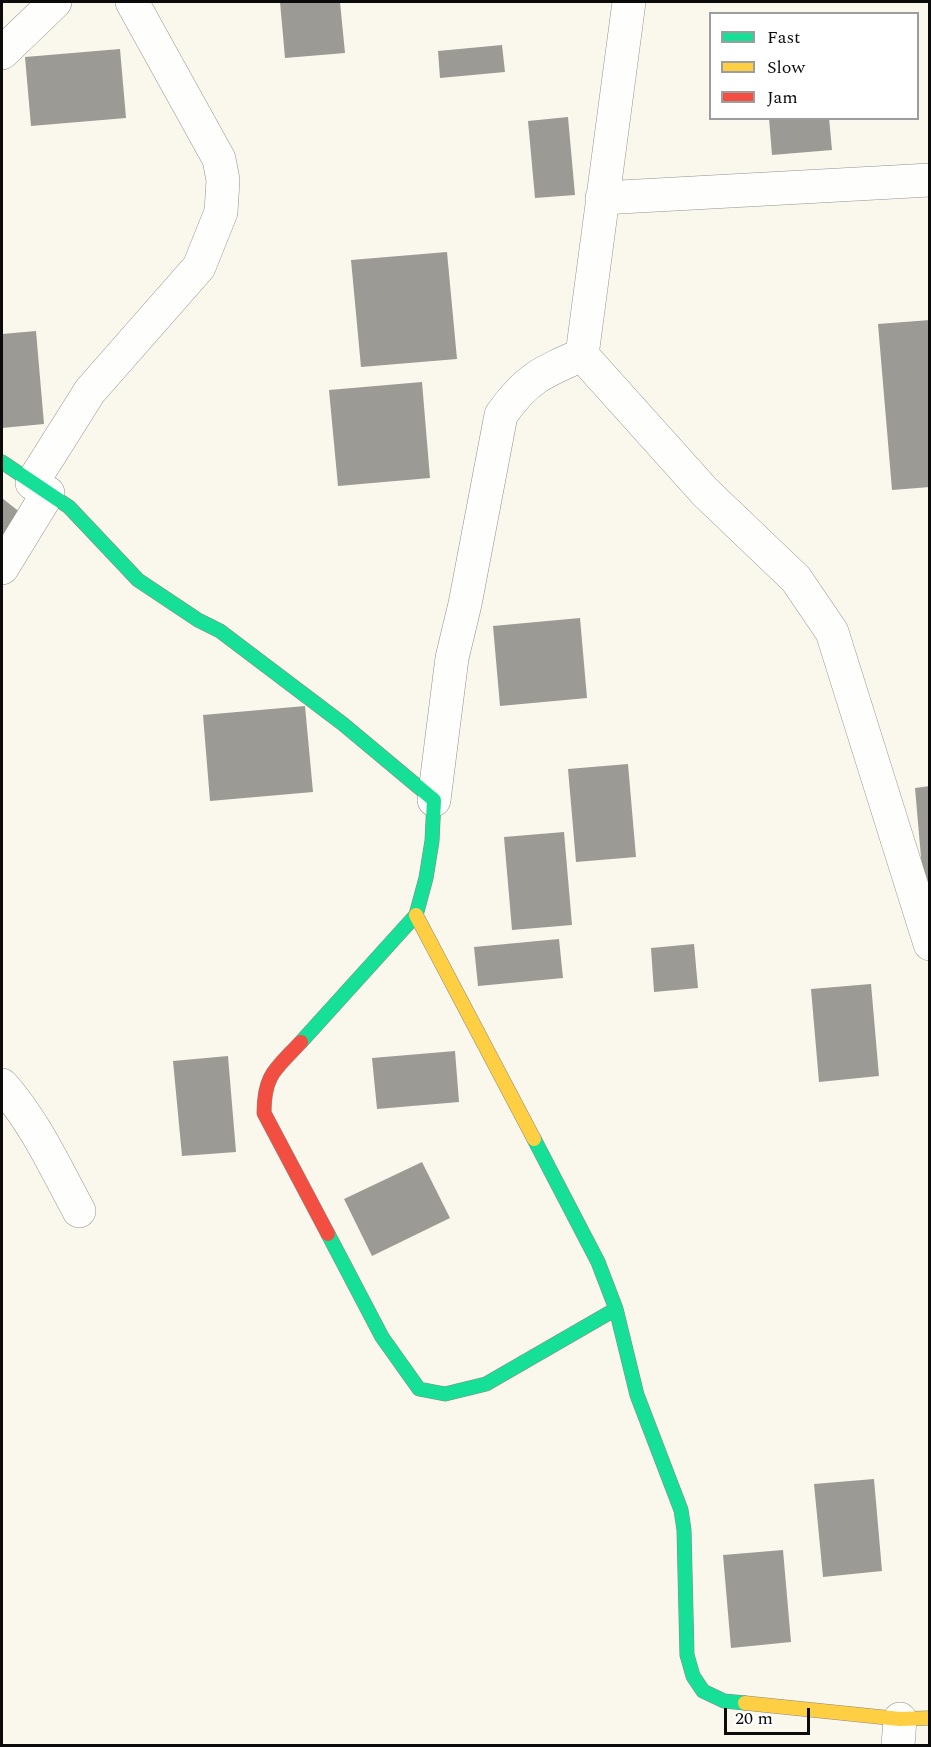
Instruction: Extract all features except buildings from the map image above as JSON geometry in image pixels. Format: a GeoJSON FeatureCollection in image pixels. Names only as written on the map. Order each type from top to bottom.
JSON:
{"type":"FeatureCollection","features":[{"type":"Feature","properties":{"kind":"street"},"geometry":{"type":"LineString","coordinates":[[2,53],[55,2]]}},
{"type":"Feature","properties":{"kind":"street"},"geometry":{"type":"LineString","coordinates":[[2,568],[90,391],[200,267],[221,212],[223,180],[219,159],[132,2]]}},
{"type":"Feature","properties":{"kind":"street"},"geometry":{"type":"LineString","coordinates":[[629,2],[582,354],[705,492],[796,579],[832,632],[927,924]]}},
{"type":"Feature","properties":{"kind":"street"},"geometry":{"type":"LineString","coordinates":[[602,198],[930,180]]}},
{"type":"Feature","properties":{"kind":"street"},"geometry":{"type":"LineString","coordinates":[[582,354],[544,371],[516,394],[501,416],[467,593],[452,658],[434,800],[432,841],[426,878],[416,915],[271,1074],[264,1092],[264,1113],[382,1337],[419,1389],[445,1394],[486,1384],[616,1309]]}},
{"type":"Feature","properties":{"kind":"street"},"geometry":{"type":"LineString","coordinates":[[2,462],[80,518],[138,580],[198,620],[219,631],[343,724],[434,800]]}},
{"type":"Feature","properties":{"kind":"street"},"geometry":{"type":"LineString","coordinates":[[416,915],[598,1262],[616,1309],[637,1395],[681,1510],[684,1530],[687,1655],[693,1676],[703,1691],[724,1701],[909,1728]]}},
{"type":"Feature","properties":{"kind":"street"},"geometry":{"type":"LineString","coordinates":[[2,1085],[38,1133],[79,1211]]}},
{"type":"Feature","properties":{"kind":"traffic: fast"},"geometry":{"type":"LineString","coordinates":[[2,462],[69,507],[138,580],[198,620],[220,631],[343,724],[434,800],[432,841],[426,878],[416,915],[301,1042]]}},
{"type":"Feature","properties":{"kind":"traffic: fast"},"geometry":{"type":"LineString","coordinates":[[534,1139],[598,1262],[616,1309],[637,1395],[681,1510],[684,1530],[687,1655],[693,1676],[703,1691],[724,1701],[745,1703]]}},
{"type":"Feature","properties":{"kind":"traffic: fast"},"geometry":{"type":"LineString","coordinates":[[328,1234],[382,1337],[419,1389],[445,1394],[486,1384],[616,1309]]}},
{"type":"Feature","properties":{"kind":"traffic: slow"},"geometry":{"type":"LineString","coordinates":[[416,915],[534,1139]]}},
{"type":"Feature","properties":{"kind":"traffic: slow"},"geometry":{"type":"LineString","coordinates":[[745,1703],[900,1719],[930,1718]]}},
{"type":"Feature","properties":{"kind":"traffic: jam"},"geometry":{"type":"LineString","coordinates":[[301,1042],[273,1073],[266,1089],[264,1113],[328,1234]]}}]}
